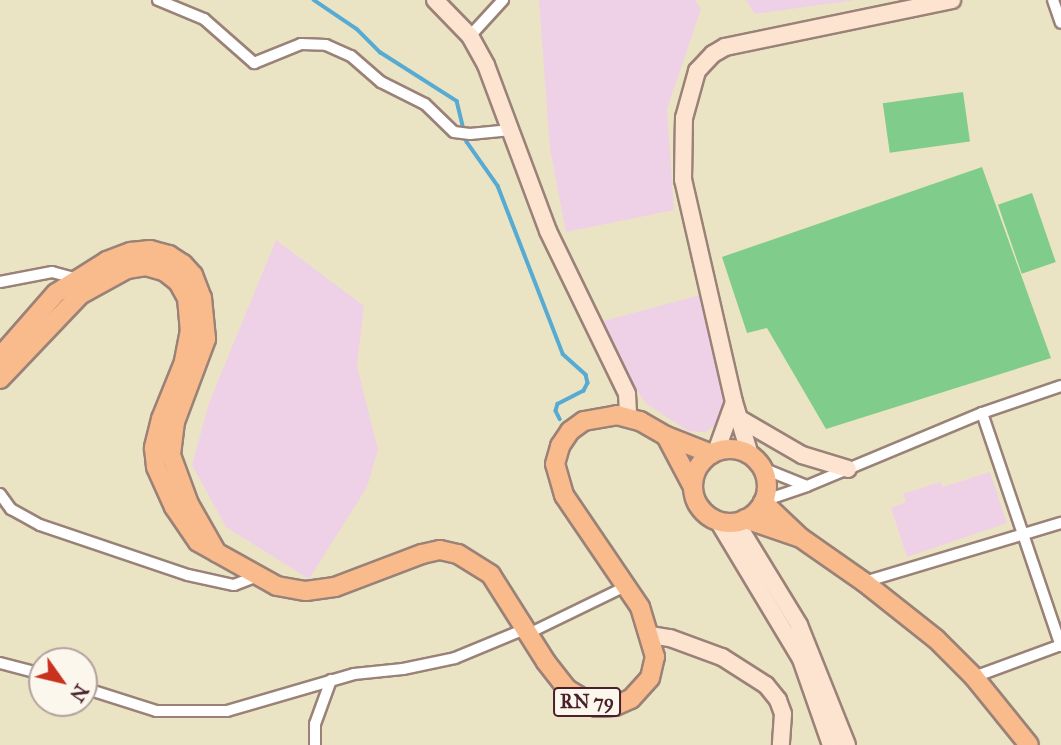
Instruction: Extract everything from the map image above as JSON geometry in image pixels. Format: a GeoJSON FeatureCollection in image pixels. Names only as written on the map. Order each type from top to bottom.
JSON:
{"type":"FeatureCollection","features":[{"type":"Feature","properties":{"kind":"main road"},"geometry":{"type":"LineString","coordinates":[[435,0],[470,36],[494,81],[548,231],[626,394],[628,416],[666,436],[714,453]]}},
{"type":"Feature","properties":{"kind":"main road"},"geometry":{"type":"LineString","coordinates":[[741,521],[763,502],[766,485],[734,402],[683,180],[684,118],[697,71],[713,54],[725,47],[951,0]]}},
{"type":"Feature","properties":{"kind":"main road"},"geometry":{"type":"LineString","coordinates":[[0,357],[36,314],[75,278],[131,251],[150,250],[169,255],[193,275],[202,298],[206,339],[175,422],[171,455],[189,504],[217,553]]}},
{"type":"Feature","properties":{"kind":"main road","name":"RN 79"},"geometry":{"type":"LineString","coordinates":[[0,379],[80,295],[127,269],[146,266],[164,271],[178,282],[187,298],[190,330],[184,362],[161,419],[154,448],[156,467],[163,487],[198,542],[257,576],[292,590],[335,587],[422,554],[440,550],[458,554],[491,575],[567,689],[597,707],[615,706],[643,688],[654,667],[650,635],[627,585],[564,495],[555,464],[560,446],[570,431],[584,421],[602,416],[628,416]]}},
{"type":"Feature","properties":{"kind":"main road"},"geometry":{"type":"LineString","coordinates":[[714,453],[734,402]]}},
{"type":"Feature","properties":{"kind":"main road"},"geometry":{"type":"LineString","coordinates":[[740,419],[802,454],[848,469]]}},
{"type":"Feature","properties":{"kind":"main road"},"geometry":{"type":"LineString","coordinates":[[666,436],[693,486],[700,508],[718,521],[801,659],[831,745]]}},
{"type":"Feature","properties":{"kind":"main road"},"geometry":{"type":"LineString","coordinates":[[693,486],[702,462],[714,453],[733,449],[756,462]]}},
{"type":"Feature","properties":{"kind":"main road"},"geometry":{"type":"LineString","coordinates":[[763,502],[801,537],[936,639],[974,677],[1029,745]]}},
{"type":"Feature","properties":{"kind":"main road"},"geometry":{"type":"LineString","coordinates":[[718,521],[741,521],[801,537]]}},
{"type":"Feature","properties":{"kind":"main road"},"geometry":{"type":"LineString","coordinates":[[741,521],[799,625],[847,745]]}},
{"type":"Feature","properties":{"kind":"main road"},"geometry":{"type":"LineString","coordinates":[[650,635],[670,638],[722,657],[766,685],[778,700],[783,714],[782,745]]}},
{"type":"Feature","properties":{"kind":"street"},"geometry":{"type":"LineString","coordinates":[[158,0],[204,19],[254,63],[301,44],[326,45],[351,56],[381,82],[425,104],[454,132],[470,134],[511,130]]}},
{"type":"Feature","properties":{"kind":"street"},"geometry":{"type":"LineString","coordinates":[[470,36],[503,0]]}},
{"type":"Feature","properties":{"kind":"street"},"geometry":{"type":"LineString","coordinates":[[1053,0],[1061,23]]}},
{"type":"Feature","properties":{"kind":"street"},"geometry":{"type":"LineString","coordinates":[[0,282],[52,272],[75,278]]}},
{"type":"Feature","properties":{"kind":"street"},"geometry":{"type":"LineString","coordinates":[[763,502],[982,413],[1061,386]]}},
{"type":"Feature","properties":{"kind":"street"},"geometry":{"type":"LineString","coordinates":[[974,677],[1061,645],[982,413]]}},
{"type":"Feature","properties":{"kind":"street"},"geometry":{"type":"LineString","coordinates":[[756,462],[807,486]]}},
{"type":"Feature","properties":{"kind":"street"},"geometry":{"type":"LineString","coordinates":[[0,495],[10,509],[40,525],[188,575],[234,584],[257,576]]}},
{"type":"Feature","properties":{"kind":"street"},"geometry":{"type":"LineString","coordinates":[[864,582],[1061,523]]}},
{"type":"Feature","properties":{"kind":"street"},"geometry":{"type":"LineString","coordinates":[[98,692],[156,711],[189,714],[227,711],[331,680],[455,658],[527,631],[627,585]]}},
{"type":"Feature","properties":{"kind":"street"},"geometry":{"type":"LineString","coordinates":[[0,663],[28,670]]}},
{"type":"Feature","properties":{"kind":"street"},"geometry":{"type":"LineString","coordinates":[[315,745],[315,724],[331,680]]}},
{"type":"Feature","properties":{"kind":"shaded area"},"geometry":{"type":"Polygon","coordinates":[[[539,0],[695,0],[701,9],[667,109],[674,210],[566,232],[550,149],[539,0]]]}},
{"type":"Feature","properties":{"kind":"shaded area"},"geometry":{"type":"Polygon","coordinates":[[[746,0],[855,0],[755,14],[746,0]]]}},
{"type":"Feature","properties":{"kind":"shaded area"},"geometry":{"type":"Polygon","coordinates":[[[276,240],[364,306],[357,366],[378,450],[367,487],[309,579],[226,527],[192,465],[209,403],[276,240]]]}},
{"type":"Feature","properties":{"kind":"shaded area"},"geometry":{"type":"Polygon","coordinates":[[[700,295],[724,399],[715,426],[705,432],[688,431],[647,404],[618,366],[596,323],[700,295]]]}},
{"type":"Feature","properties":{"kind":"shaded area"},"geometry":{"type":"Polygon","coordinates":[[[990,472],[1007,523],[907,557],[891,508],[906,502],[903,494],[940,482],[943,487],[990,472]]]}},
{"type":"Feature","properties":{"kind":"green space"},"geometry":{"type":"Polygon","coordinates":[[[963,92],[970,142],[890,153],[883,103],[963,92]]]}},
{"type":"Feature","properties":{"kind":"green space"},"geometry":{"type":"Polygon","coordinates":[[[982,167],[1051,358],[826,429],[767,328],[747,333],[722,257],[982,167]]]}},
{"type":"Feature","properties":{"kind":"green space"},"geometry":{"type":"Polygon","coordinates":[[[1032,193],[1056,262],[1022,274],[998,205],[1032,193]]]}},
{"type":"Feature","properties":{"kind":"waterway"},"geometry":{"type":"LineString","coordinates":[[314,0],[357,29],[380,52],[457,101],[467,142],[498,186],[563,354],[586,375],[588,383],[584,391],[558,404],[556,411],[560,419]]}}]}
